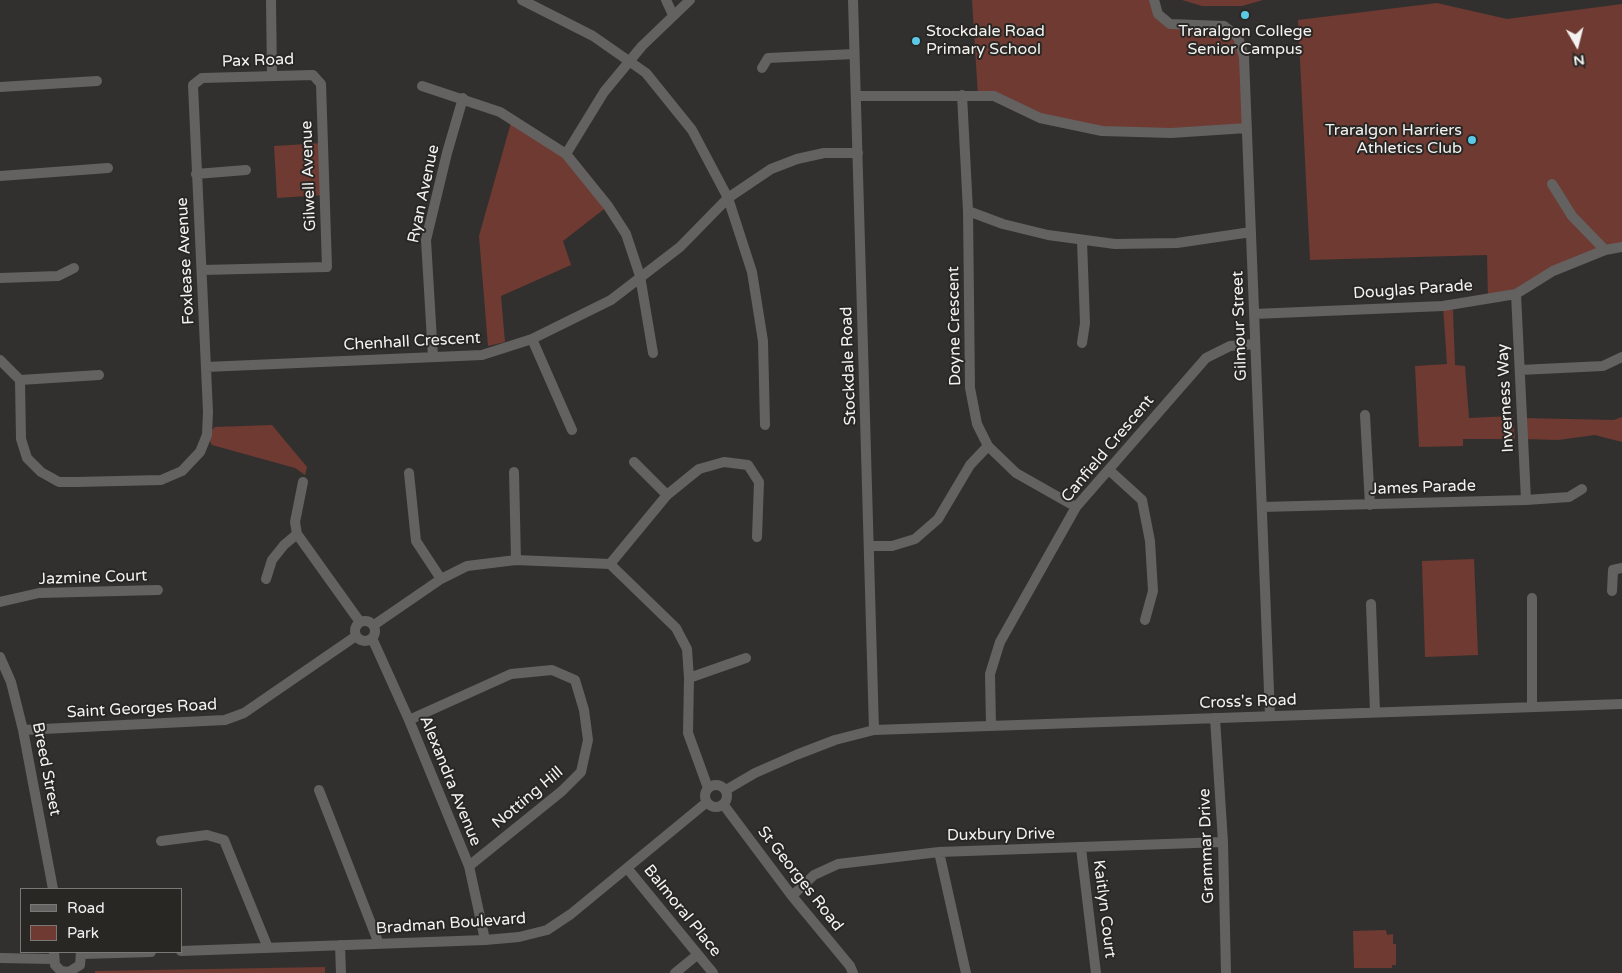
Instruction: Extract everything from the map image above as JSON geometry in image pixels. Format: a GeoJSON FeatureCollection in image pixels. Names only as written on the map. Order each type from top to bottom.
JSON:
{"type":"FeatureCollection","features":[{"type":"Feature","properties":{"kind":"street"},"geometry":{"type":"LineString","coordinates":[[271,0],[272,76]]}},
{"type":"Feature","properties":{"kind":"street"},"geometry":{"type":"LineString","coordinates":[[666,0],[673,15]]}},
{"type":"Feature","properties":{"kind":"street"},"geometry":{"type":"LineString","coordinates":[[566,154],[604,92],[673,15],[690,0]]}},
{"type":"Feature","properties":{"kind":"street","name":"Stockdale Road"},"geometry":{"type":"LineString","coordinates":[[853,0],[874,730]]}},
{"type":"Feature","properties":{"kind":"street","name":"Gilmour Street"},"geometry":{"type":"LineString","coordinates":[[1154,0],[1158,14],[1170,24],[1224,26],[1238,37],[1244,57],[1270,716]]}},
{"type":"Feature","properties":{"kind":"street"},"geometry":{"type":"LineString","coordinates":[[528,1],[593,36],[646,73],[692,130],[728,198],[752,272],[763,341],[765,425]]}},
{"type":"Feature","properties":{"kind":"street"},"geometry":{"type":"LineString","coordinates":[[762,68],[768,58],[854,54]]}},
{"type":"Feature","properties":{"kind":"street","name":"Pax Road"},"geometry":{"type":"LineString","coordinates":[[193,85],[202,78],[313,75],[321,84]]}},
{"type":"Feature","properties":{"kind":"street"},"geometry":{"type":"LineString","coordinates":[[0,87],[97,81]]}},
{"type":"Feature","properties":{"kind":"street","name":"Gilwell Avenue"},"geometry":{"type":"LineString","coordinates":[[202,270],[326,267],[321,84]]}},
{"type":"Feature","properties":{"kind":"street","name":"Foxlease Avenue"},"geometry":{"type":"LineString","coordinates":[[20,380],[22,439],[27,458],[41,472],[59,482],[160,480],[182,470],[200,452],[207,435],[206,367],[193,85]]}},
{"type":"Feature","properties":{"kind":"street"},"geometry":{"type":"LineString","coordinates":[[422,86],[463,98],[500,112],[566,154],[608,206],[626,234],[640,276],[653,353]]}},
{"type":"Feature","properties":{"kind":"street","name":"Doyne Crescent"},"geometry":{"type":"LineString","coordinates":[[962,95],[968,211],[970,388],[977,424],[988,446],[1016,473],[1076,507]]}},
{"type":"Feature","properties":{"kind":"street"},"geometry":{"type":"LineString","coordinates":[[856,96],[994,96],[1040,118],[1102,131],[1171,133],[1247,128]]}},
{"type":"Feature","properties":{"kind":"street","name":"Ryan Avenue"},"geometry":{"type":"LineString","coordinates":[[432,357],[426,240],[447,153],[463,98]]}},
{"type":"Feature","properties":{"kind":"street","name":"Chenhall Crescent"},"geometry":{"type":"LineString","coordinates":[[206,367],[482,355],[532,339],[611,300],[680,247],[728,198],[771,169],[797,159],[824,153],[858,153]]}},
{"type":"Feature","properties":{"kind":"street"},"geometry":{"type":"LineString","coordinates":[[0,176],[108,168]]}},
{"type":"Feature","properties":{"kind":"street"},"geometry":{"type":"LineString","coordinates":[[196,174],[246,170]]}},
{"type":"Feature","properties":{"kind":"street"},"geometry":{"type":"LineString","coordinates":[[1552,184],[1572,216],[1605,250]]}},
{"type":"Feature","properties":{"kind":"street"},"geometry":{"type":"LineString","coordinates":[[968,211],[1012,226],[1082,241],[1115,244],[1177,243],[1251,232]]}},
{"type":"Feature","properties":{"kind":"street"},"geometry":{"type":"LineString","coordinates":[[1082,241],[1085,323],[1082,343]]}},
{"type":"Feature","properties":{"kind":"street","name":"Douglas Parade"},"geometry":{"type":"LineString","coordinates":[[1254,314],[1443,306],[1516,294],[1553,272],[1605,250],[1622,247]]}},
{"type":"Feature","properties":{"kind":"street"},"geometry":{"type":"LineString","coordinates":[[0,278],[58,276],[74,268]]}},
{"type":"Feature","properties":{"kind":"street","name":"Inverness Way"},"geometry":{"type":"LineString","coordinates":[[1516,294],[1526,500]]}},
{"type":"Feature","properties":{"kind":"street"},"geometry":{"type":"LineString","coordinates":[[532,339],[572,430]]}},
{"type":"Feature","properties":{"kind":"street","name":"Canfield Crescent"},"geometry":{"type":"LineString","coordinates":[[991,726],[990,674],[1000,642],[1076,507],[1206,358],[1230,346],[1255,344]]}},
{"type":"Feature","properties":{"kind":"street"},"geometry":{"type":"LineString","coordinates":[[1520,370],[1603,366],[1622,357]]}},
{"type":"Feature","properties":{"kind":"street"},"geometry":{"type":"LineString","coordinates":[[0,360],[20,380],[99,375]]}},
{"type":"Feature","properties":{"kind":"street"},"geometry":{"type":"LineString","coordinates":[[1365,415],[1370,505]]}},
{"type":"Feature","properties":{"kind":"street"},"geometry":{"type":"LineString","coordinates":[[869,546],[892,546],[915,539],[927,529],[938,519],[970,465],[988,446]]}},
{"type":"Feature","properties":{"kind":"street"},"geometry":{"type":"LineString","coordinates":[[634,462],[667,495]]}},
{"type":"Feature","properties":{"kind":"street"},"geometry":{"type":"LineString","coordinates":[[610,564],[667,495],[699,469],[724,462],[748,465],[759,482],[757,537]]}},
{"type":"Feature","properties":{"kind":"street"},"geometry":{"type":"LineString","coordinates":[[1109,470],[1142,500],[1150,542],[1153,591],[1145,620]]}},
{"type":"Feature","properties":{"kind":"street"},"geometry":{"type":"LineString","coordinates":[[514,472],[516,560]]}},
{"type":"Feature","properties":{"kind":"street"},"geometry":{"type":"LineString","coordinates":[[409,473],[416,541],[441,579]]}},
{"type":"Feature","properties":{"kind":"street"},"geometry":{"type":"LineString","coordinates":[[303,482],[295,522],[297,534],[360,622]]}},
{"type":"Feature","properties":{"kind":"street","name":"James Parade"},"geometry":{"type":"LineString","coordinates":[[1262,507],[1526,500],[1569,497],[1582,489]]}},
{"type":"Feature","properties":{"kind":"street"},"geometry":{"type":"LineString","coordinates":[[266,579],[272,560],[284,545],[297,534]]}},
{"type":"Feature","properties":{"kind":"street"},"geometry":{"type":"LineString","coordinates":[[374,625],[441,579],[467,566],[516,560],[610,564],[676,628],[687,649],[689,678],[688,733],[708,788]]}},
{"type":"Feature","properties":{"kind":"street"},"geometry":{"type":"LineString","coordinates":[[1612,591],[1613,570],[1622,568]]}},
{"type":"Feature","properties":{"kind":"street","name":"Jazmine Court"},"geometry":{"type":"LineString","coordinates":[[0,602],[40,593],[158,590]]}},
{"type":"Feature","properties":{"kind":"street"},"geometry":{"type":"LineString","coordinates":[[1532,598],[1532,707]]}},
{"type":"Feature","properties":{"kind":"street"},"geometry":{"type":"LineString","coordinates":[[1371,604],[1375,712]]}},
{"type":"Feature","properties":{"kind":"street"},"geometry":{"type":"LineString","coordinates":[[366,620],[374,625],[376,632],[372,638],[365,641],[356,636],[356,628],[360,622],[366,620]]}},
{"type":"Feature","properties":{"kind":"street","name":"Saint Georges Road"},"geometry":{"type":"LineString","coordinates":[[23,730],[225,720],[244,713],[356,636]]}},
{"type":"Feature","properties":{"kind":"street","name":"Alexandra Avenue"},"geometry":{"type":"LineString","coordinates":[[372,638],[410,720],[469,866],[485,940]]}},
{"type":"Feature","properties":{"kind":"street","name":"Breed Street"},"geometry":{"type":"LineString","coordinates":[[0,657],[11,682],[23,730],[53,888]]}},
{"type":"Feature","properties":{"kind":"street"},"geometry":{"type":"LineString","coordinates":[[689,678],[746,658]]}},
{"type":"Feature","properties":{"kind":"street","name":"Notting Hill"},"geometry":{"type":"LineString","coordinates":[[410,720],[511,674],[552,670],[575,680],[584,710],[588,740],[581,772],[562,791],[469,866]]}},
{"type":"Feature","properties":{"kind":"street","name":"Cross's Road"},"geometry":{"type":"LineString","coordinates":[[874,730],[1622,704]]}},
{"type":"Feature","properties":{"kind":"street","name":"Grammar Drive"},"geometry":{"type":"LineString","coordinates":[[1215,718],[1223,842],[1226,973]]}},
{"type":"Feature","properties":{"kind":"street"},"geometry":{"type":"LineString","coordinates":[[726,790],[755,773],[796,755],[835,740],[874,730]]}},
{"type":"Feature","properties":{"kind":"street"},"geometry":{"type":"LineString","coordinates":[[717,784],[726,790],[727,798],[723,804],[714,806],[707,802],[705,794],[708,788],[717,784]]}},
{"type":"Feature","properties":{"kind":"street"},"geometry":{"type":"LineString","coordinates":[[319,790],[379,944]]}},
{"type":"Feature","properties":{"kind":"street","name":"Bradman Boulevard"},"geometry":{"type":"LineString","coordinates":[[182,951],[485,940],[519,937],[547,930],[627,868],[707,802]]}},
{"type":"Feature","properties":{"kind":"street","name":"St Georges Road"},"geometry":{"type":"LineString","coordinates":[[723,804],[792,896],[850,966],[853,973]]}},
{"type":"Feature","properties":{"kind":"street"},"geometry":{"type":"LineString","coordinates":[[161,841],[207,835],[224,840],[268,948]]}},
{"type":"Feature","properties":{"kind":"street","name":"Duxbury Drive"},"geometry":{"type":"LineString","coordinates":[[792,896],[814,875],[838,864],[939,852],[1223,842]]}},
{"type":"Feature","properties":{"kind":"street","name":"Kaitlyn Court"},"geometry":{"type":"LineString","coordinates":[[1081,848],[1096,973]]}},
{"type":"Feature","properties":{"kind":"street"},"geometry":{"type":"LineString","coordinates":[[939,852],[966,973]]}},
{"type":"Feature","properties":{"kind":"street","name":"Balmoral Place"},"geometry":{"type":"LineString","coordinates":[[627,868],[713,973]]}},
{"type":"Feature","properties":{"kind":"street"},"geometry":{"type":"LineString","coordinates":[[340,945],[341,973]]}},
{"type":"Feature","properties":{"kind":"street"},"geometry":{"type":"LineString","coordinates":[[0,958],[53,955],[54,965],[61,971],[69,972],[78,971],[82,962],[81,953]]}},
{"type":"Feature","properties":{"kind":"street"},"geometry":{"type":"LineString","coordinates":[[675,973],[697,954]]}},
{"type":"Feature","properties":{"kind":"green space"},"geometry":{"type":"Polygon","coordinates":[[[972,0],[1154,0],[1170,24],[1224,26],[1238,37],[1247,128],[1102,131],[978,96],[972,0]]]}},
{"type":"Feature","properties":{"kind":"green space"},"geometry":{"type":"Polygon","coordinates":[[[1182,0],[1263,0],[1242,6],[1202,6],[1182,0]]]}},
{"type":"Feature","properties":{"kind":"green space"},"geometry":{"type":"Polygon","coordinates":[[[1437,3],[1507,19],[1622,4],[1622,247],[1605,250],[1516,294],[1488,299],[1487,255],[1310,260],[1298,20],[1437,3]]]}},
{"type":"Feature","properties":{"kind":"green space"},"geometry":{"type":"Polygon","coordinates":[[[512,119],[566,154],[608,206],[563,241],[571,265],[501,296],[505,342],[488,346],[479,236],[512,119]]]}},
{"type":"Feature","properties":{"kind":"green space"},"geometry":{"type":"Polygon","coordinates":[[[323,143],[324,195],[277,198],[274,146],[323,143]]]}},
{"type":"Feature","properties":{"kind":"green space"},"geometry":{"type":"Polygon","coordinates":[[[1443,306],[1453,310],[1455,365],[1465,366],[1469,418],[1513,416],[1515,439],[1463,439],[1463,446],[1419,447],[1415,366],[1447,364],[1443,306]]]}},
{"type":"Feature","properties":{"kind":"green space"},"geometry":{"type":"Polygon","coordinates":[[[1622,417],[1622,442],[1595,435],[1558,440],[1523,439],[1522,418],[1614,420],[1622,417]]]}},
{"type":"Feature","properties":{"kind":"green space"},"geometry":{"type":"Polygon","coordinates":[[[272,425],[307,467],[305,475],[295,468],[212,445],[207,435],[215,427],[272,425]]]}},
{"type":"Feature","properties":{"kind":"green space"},"geometry":{"type":"Polygon","coordinates":[[[1474,559],[1478,655],[1425,657],[1422,561],[1474,559]]]}},
{"type":"Feature","properties":{"kind":"green space"},"geometry":{"type":"Polygon","coordinates":[[[1386,930],[1387,935],[1393,934],[1393,944],[1396,944],[1396,965],[1392,965],[1392,968],[1354,968],[1353,931],[1386,930]]]}},
{"type":"Feature","properties":{"kind":"green space"},"geometry":{"type":"Polygon","coordinates":[[[325,967],[325,973],[95,973],[95,971],[325,967]]]}},
{"type":"Feature","properties":{"kind":"place","name":"Traralgon College Senior Campus"},"geometry":{"type":"Point","coordinates":[1245,15]}},
{"type":"Feature","properties":{"kind":"place","name":"Stockdale Road Primary School"},"geometry":{"type":"Point","coordinates":[916,41]}},
{"type":"Feature","properties":{"kind":"place","name":"Traralgon Harriers Athletics Club"},"geometry":{"type":"Point","coordinates":[1472,140]}}]}
